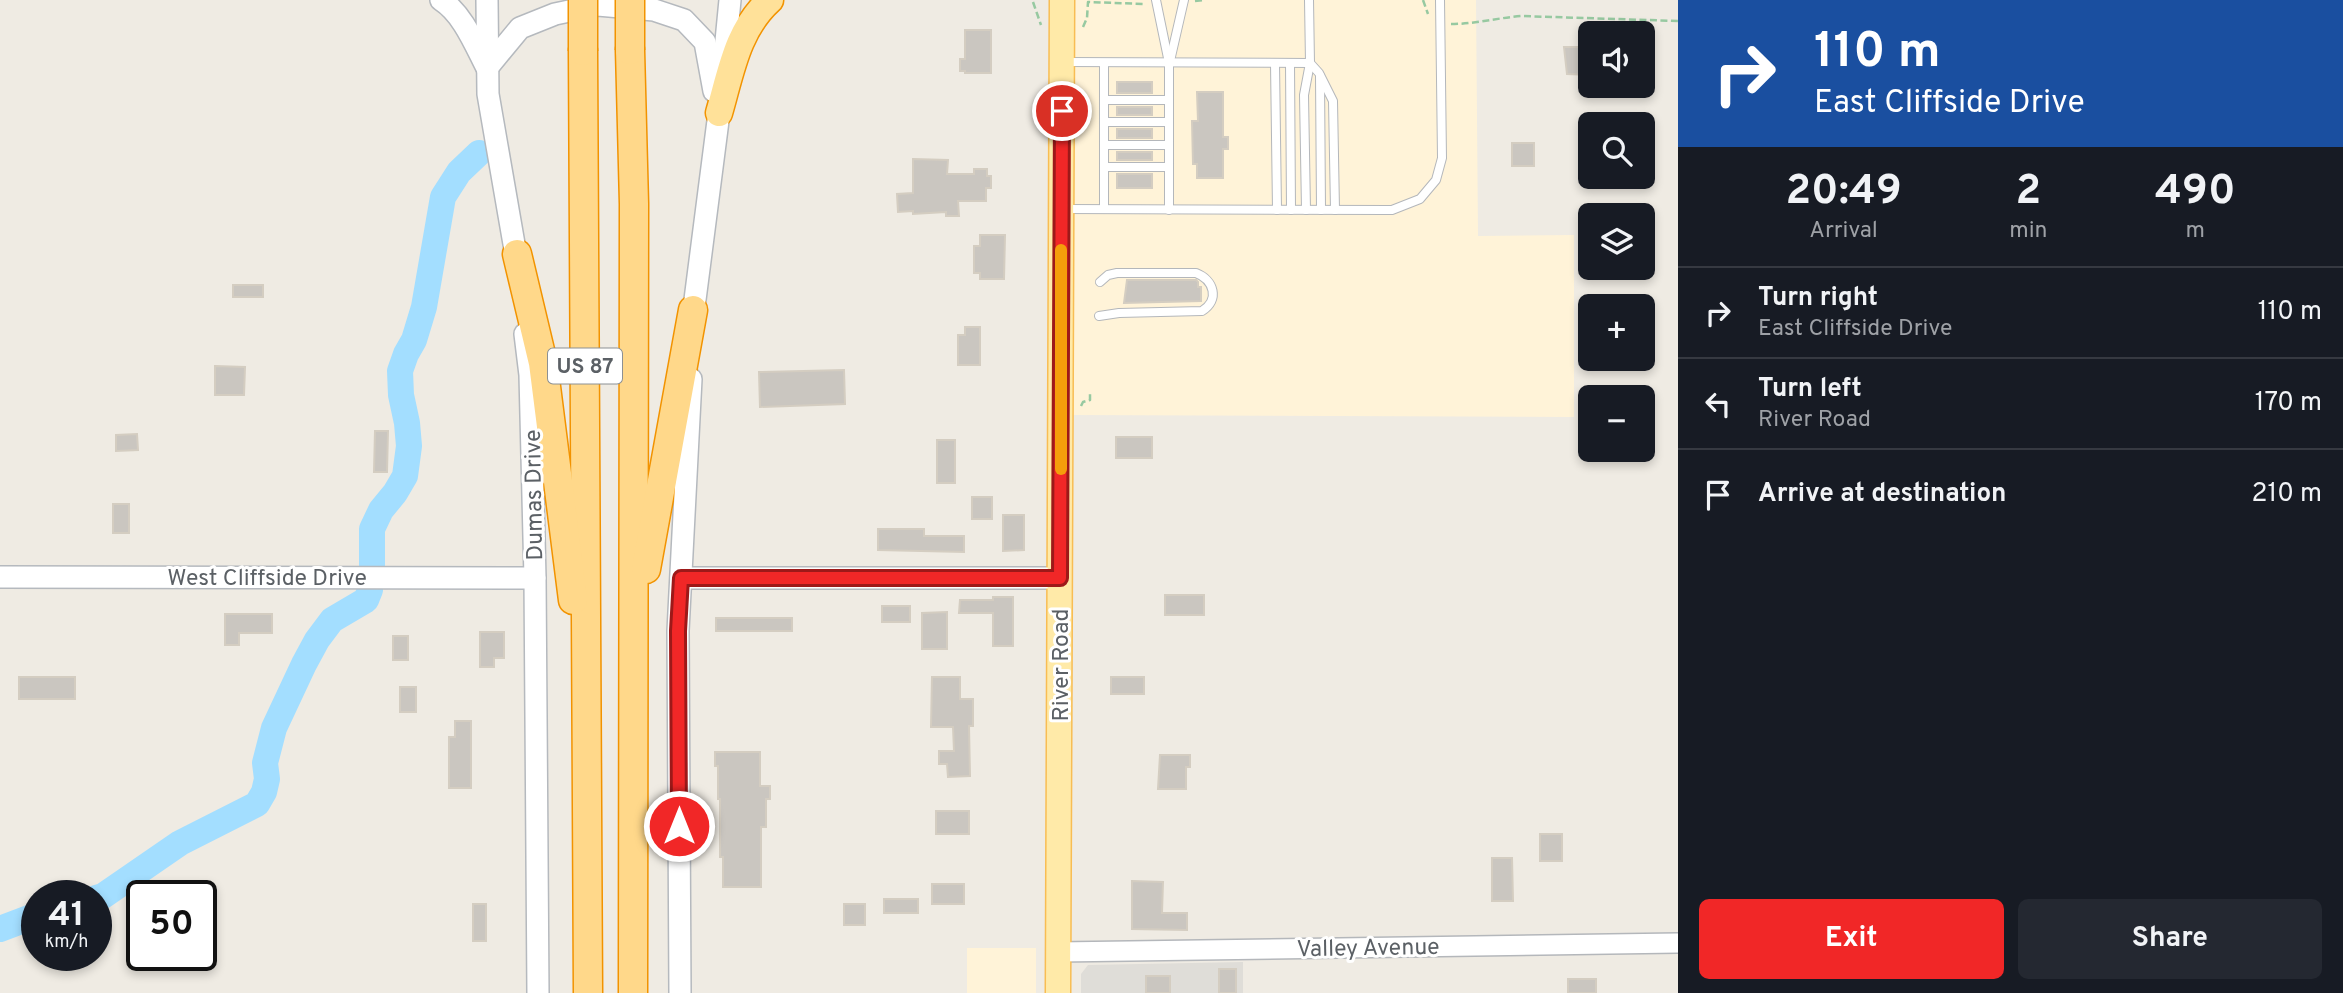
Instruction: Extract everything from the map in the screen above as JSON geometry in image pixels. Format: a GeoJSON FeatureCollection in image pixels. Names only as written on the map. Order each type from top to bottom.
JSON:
{"type":"FeatureCollection","features":[{"type":"Feature","properties":{"kind":"highway","name":"US 87"},"geometry":{"type":"LineString","coordinates":[[583,0],[588,993]]}},
{"type":"Feature","properties":{"kind":"highway","name":"US 87"},"geometry":{"type":"LineString","coordinates":[[630,0],[634,204],[633,993]]}},
{"type":"Feature","properties":{"kind":"highway"},"geometry":{"type":"LineString","coordinates":[[719,113],[738,48],[749,22],[770,0]]}},
{"type":"Feature","properties":{"kind":"highway"},"geometry":{"type":"LineString","coordinates":[[517,254],[543,363],[568,570],[587,681]]}},
{"type":"Feature","properties":{"kind":"highway"},"geometry":{"type":"LineString","coordinates":[[634,633],[693,310]]}},
{"type":"Feature","properties":{"kind":"main road"},"geometry":{"type":"LineString","coordinates":[[441,0],[450,6],[465,27],[487,68],[520,28],[555,14],[598,5],[654,9],[684,20],[705,42],[719,113]]}},
{"type":"Feature","properties":{"kind":"main road","name":"Dumas Drive"},"geometry":{"type":"LineString","coordinates":[[487,0],[488,94],[517,254],[530,375],[538,993]]}},
{"type":"Feature","properties":{"kind":"main road"},"geometry":{"type":"LineString","coordinates":[[680,993],[678,631],[693,310],[719,113],[730,0]]}},
{"type":"Feature","properties":{"kind":"main road","name":"River Road"},"geometry":{"type":"LineString","coordinates":[[1058,993],[1062,0]]}},
{"type":"Feature","properties":{"kind":"main road","name":"West Cliffside Drive"},"geometry":{"type":"LineString","coordinates":[[0,577],[534,578]]}},
{"type":"Feature","properties":{"kind":"main road"},"geometry":{"type":"LineString","coordinates":[[681,578],[1060,578]]}},
{"type":"Feature","properties":{"kind":"street","name":"Valley Avenue"},"geometry":{"type":"LineString","coordinates":[[1058,952],[1678,943]]}},
{"type":"Feature","properties":{"kind":"lane"},"geometry":{"type":"LineString","coordinates":[[1156,0],[1169,64],[1169,210]]}},
{"type":"Feature","properties":{"kind":"lane"},"geometry":{"type":"LineString","coordinates":[[1169,64],[1184,0]]}},
{"type":"Feature","properties":{"kind":"lane"},"geometry":{"type":"LineString","coordinates":[[1306,210],[1304,94],[1310,63],[1309,0]]}},
{"type":"Feature","properties":{"kind":"lane"},"geometry":{"type":"LineString","coordinates":[[1062,209],[1392,210],[1420,200],[1436,180],[1442,158],[1440,0]]}},
{"type":"Feature","properties":{"kind":"lane"},"geometry":{"type":"LineString","coordinates":[[1062,62],[1310,63],[1320,73],[1333,101],[1335,210]]}},
{"type":"Feature","properties":{"kind":"lane"},"geometry":{"type":"LineString","coordinates":[[1104,63],[1104,209]]}},
{"type":"Feature","properties":{"kind":"lane"},"geometry":{"type":"LineString","coordinates":[[1275,63],[1277,210]]}},
{"type":"Feature","properties":{"kind":"lane"},"geometry":{"type":"LineString","coordinates":[[1290,63],[1291,210]]}},
{"type":"Feature","properties":{"kind":"lane"},"geometry":{"type":"LineString","coordinates":[[1320,73],[1321,210]]}},
{"type":"Feature","properties":{"kind":"lane"},"geometry":{"type":"LineString","coordinates":[[1104,100],[1169,100]]}},
{"type":"Feature","properties":{"kind":"lane"},"geometry":{"type":"LineString","coordinates":[[1104,122],[1169,122]]}},
{"type":"Feature","properties":{"kind":"lane"},"geometry":{"type":"LineString","coordinates":[[1104,145],[1169,145]]}},
{"type":"Feature","properties":{"kind":"lane"},"geometry":{"type":"LineString","coordinates":[[1104,167],[1169,167]]}},
{"type":"Feature","properties":{"kind":"lane"},"geometry":{"type":"LineString","coordinates":[[1100,282],[1108,275],[1117,273],[1196,273],[1205,276],[1209,282],[1213,299],[1210,306],[1202,311],[1100,316]]}},
{"type":"Feature","properties":{"kind":"path"},"geometry":{"type":"LineString","coordinates":[[1080,33],[1087,18],[1088,2]]}},
{"type":"Feature","properties":{"kind":"path"},"geometry":{"type":"LineString","coordinates":[[1440,24],[1473,24],[1495,18],[1521,16],[1678,21]]}},
{"type":"Feature","properties":{"kind":"shaded area"},"geometry":{"type":"Polygon","coordinates":[[[1073,0],[1476,0],[1478,236],[1574,235],[1574,417],[1068,415],[1073,0]]]}},
{"type":"Feature","properties":{"kind":"shaded area"},"geometry":{"type":"Polygon","coordinates":[[[967,948],[1036,948],[1036,993],[967,993],[967,948]]]}},
{"type":"Feature","properties":{"kind":"shaded area"},"geometry":{"type":"Polygon","coordinates":[[[1243,962],[1243,993],[1081,993],[1081,974],[1088,965],[1243,962]]]}},
{"type":"Feature","properties":{"kind":"building"},"geometry":{"type":"Polygon","coordinates":[[[965,30],[991,30],[991,73],[960,71],[960,59],[965,59],[965,30]]]}},
{"type":"Feature","properties":{"kind":"building"},"geometry":{"type":"Polygon","coordinates":[[[1564,47],[1578,47],[1578,74],[1567,74],[1564,47]]]}},
{"type":"Feature","properties":{"kind":"building"},"geometry":{"type":"Polygon","coordinates":[[[1117,82],[1152,82],[1152,93],[1117,93],[1117,82]]]}},
{"type":"Feature","properties":{"kind":"building"},"geometry":{"type":"Polygon","coordinates":[[[1197,92],[1223,92],[1223,137],[1228,137],[1228,149],[1223,149],[1223,178],[1197,178],[1197,164],[1193,164],[1192,121],[1198,121],[1197,92]]]}},
{"type":"Feature","properties":{"kind":"building"},"geometry":{"type":"Polygon","coordinates":[[[1117,107],[1152,107],[1152,115],[1117,115],[1117,107]]]}},
{"type":"Feature","properties":{"kind":"building"},"geometry":{"type":"Polygon","coordinates":[[[1117,129],[1152,129],[1152,138],[1117,138],[1117,129]]]}},
{"type":"Feature","properties":{"kind":"building"},"geometry":{"type":"Polygon","coordinates":[[[1512,143],[1534,143],[1534,166],[1512,166],[1512,143]]]}},
{"type":"Feature","properties":{"kind":"building"},"geometry":{"type":"Polygon","coordinates":[[[1117,152],[1152,152],[1152,160],[1117,160],[1117,152]]]}},
{"type":"Feature","properties":{"kind":"building"},"geometry":{"type":"Polygon","coordinates":[[[913,159],[948,160],[947,174],[974,174],[974,169],[987,169],[987,176],[991,176],[991,188],[986,188],[986,201],[958,201],[959,216],[946,216],[946,212],[898,212],[897,194],[913,193],[913,159]]]}},
{"type":"Feature","properties":{"kind":"building"},"geometry":{"type":"Polygon","coordinates":[[[1117,174],[1152,174],[1152,188],[1117,188],[1117,174]]]}},
{"type":"Feature","properties":{"kind":"building"},"geometry":{"type":"Polygon","coordinates":[[[980,235],[1005,235],[1004,279],[980,279],[980,273],[974,273],[974,246],[980,246],[980,235]]]}},
{"type":"Feature","properties":{"kind":"building"},"geometry":{"type":"Polygon","coordinates":[[[1127,280],[1196,280],[1198,287],[1201,287],[1201,301],[1124,303],[1127,280]]]}},
{"type":"Feature","properties":{"kind":"building"},"geometry":{"type":"Polygon","coordinates":[[[233,285],[263,285],[263,297],[233,297],[233,285]]]}},
{"type":"Feature","properties":{"kind":"building"},"geometry":{"type":"Polygon","coordinates":[[[965,327],[980,327],[980,365],[958,365],[958,335],[965,335],[965,327]]]}},
{"type":"Feature","properties":{"kind":"building"},"geometry":{"type":"Polygon","coordinates":[[[215,366],[245,367],[244,395],[215,395],[215,366]]]}},
{"type":"Feature","properties":{"kind":"building"},"geometry":{"type":"Polygon","coordinates":[[[844,370],[845,404],[760,407],[759,372],[844,370]]]}},
{"type":"Feature","properties":{"kind":"building"},"geometry":{"type":"Polygon","coordinates":[[[375,431],[388,431],[387,472],[374,472],[375,431]]]}},
{"type":"Feature","properties":{"kind":"building"},"geometry":{"type":"Polygon","coordinates":[[[137,434],[138,450],[116,451],[116,435],[137,434]]]}},
{"type":"Feature","properties":{"kind":"building"},"geometry":{"type":"Polygon","coordinates":[[[1116,437],[1152,437],[1152,458],[1116,458],[1116,437]]]}},
{"type":"Feature","properties":{"kind":"building"},"geometry":{"type":"Polygon","coordinates":[[[937,440],[955,440],[955,483],[937,483],[937,440]]]}},
{"type":"Feature","properties":{"kind":"building"},"geometry":{"type":"Polygon","coordinates":[[[972,497],[992,497],[992,519],[972,519],[972,497]]]}},
{"type":"Feature","properties":{"kind":"building"},"geometry":{"type":"Polygon","coordinates":[[[113,504],[129,504],[129,533],[113,533],[113,504]]]}},
{"type":"Feature","properties":{"kind":"building"},"geometry":{"type":"Polygon","coordinates":[[[1003,515],[1024,515],[1024,550],[1003,551],[1003,515]]]}},
{"type":"Feature","properties":{"kind":"building"},"geometry":{"type":"Polygon","coordinates":[[[878,529],[924,529],[924,536],[964,536],[964,552],[878,550],[878,529]]]}},
{"type":"Feature","properties":{"kind":"building"},"geometry":{"type":"Polygon","coordinates":[[[1165,595],[1204,595],[1204,615],[1165,615],[1165,595]]]}},
{"type":"Feature","properties":{"kind":"building"},"geometry":{"type":"Polygon","coordinates":[[[993,597],[1013,597],[1013,646],[993,646],[993,613],[959,613],[960,600],[993,600],[993,597]]]}},
{"type":"Feature","properties":{"kind":"building"},"geometry":{"type":"Polygon","coordinates":[[[882,606],[910,606],[910,622],[882,622],[882,606]]]}},
{"type":"Feature","properties":{"kind":"building"},"geometry":{"type":"Polygon","coordinates":[[[947,612],[947,649],[922,649],[922,613],[947,612]]]}},
{"type":"Feature","properties":{"kind":"building"},"geometry":{"type":"Polygon","coordinates":[[[225,614],[272,614],[272,633],[239,633],[239,645],[225,645],[225,614]]]}},
{"type":"Feature","properties":{"kind":"building"},"geometry":{"type":"Polygon","coordinates":[[[716,618],[792,618],[792,631],[716,631],[716,618]]]}},
{"type":"Feature","properties":{"kind":"building"},"geometry":{"type":"Polygon","coordinates":[[[480,632],[504,632],[504,658],[494,658],[494,667],[480,667],[480,632]]]}},
{"type":"Feature","properties":{"kind":"building"},"geometry":{"type":"Polygon","coordinates":[[[393,636],[408,636],[408,660],[393,660],[393,636]]]}},
{"type":"Feature","properties":{"kind":"building"},"geometry":{"type":"Polygon","coordinates":[[[19,677],[75,677],[75,699],[19,699],[19,677]]]}},
{"type":"Feature","properties":{"kind":"building"},"geometry":{"type":"Polygon","coordinates":[[[932,677],[960,677],[960,699],[973,699],[973,726],[969,726],[970,776],[948,777],[947,764],[939,764],[939,751],[954,751],[953,727],[931,727],[932,677]]]}},
{"type":"Feature","properties":{"kind":"building"},"geometry":{"type":"Polygon","coordinates":[[[1111,677],[1144,677],[1144,694],[1111,694],[1111,677]]]}},
{"type":"Feature","properties":{"kind":"building"},"geometry":{"type":"Polygon","coordinates":[[[400,687],[416,687],[416,712],[400,712],[400,687]]]}},
{"type":"Feature","properties":{"kind":"building"},"geometry":{"type":"Polygon","coordinates":[[[455,721],[471,721],[471,788],[449,788],[449,737],[455,737],[455,721]]]}},
{"type":"Feature","properties":{"kind":"building"},"geometry":{"type":"Polygon","coordinates":[[[715,752],[760,752],[760,786],[770,786],[770,799],[766,799],[766,827],[761,827],[761,887],[723,887],[720,799],[715,752]]]}},
{"type":"Feature","properties":{"kind":"building"},"geometry":{"type":"Polygon","coordinates":[[[1160,755],[1190,755],[1190,767],[1186,767],[1186,789],[1158,789],[1160,755]]]}},
{"type":"Feature","properties":{"kind":"building"},"geometry":{"type":"Polygon","coordinates":[[[936,811],[969,811],[969,834],[936,834],[936,811]]]}},
{"type":"Feature","properties":{"kind":"building"},"geometry":{"type":"Polygon","coordinates":[[[1540,834],[1562,834],[1562,861],[1540,861],[1540,834]]]}},
{"type":"Feature","properties":{"kind":"building"},"geometry":{"type":"Polygon","coordinates":[[[1492,858],[1512,858],[1513,901],[1492,901],[1492,858]]]}},
{"type":"Feature","properties":{"kind":"building"},"geometry":{"type":"Polygon","coordinates":[[[1132,881],[1163,882],[1162,913],[1187,913],[1187,930],[1132,929],[1132,881]]]}},
{"type":"Feature","properties":{"kind":"building"},"geometry":{"type":"Polygon","coordinates":[[[932,884],[964,884],[964,904],[932,904],[932,884]]]}},
{"type":"Feature","properties":{"kind":"building"},"geometry":{"type":"Polygon","coordinates":[[[884,899],[918,899],[918,913],[884,913],[884,899]]]}},
{"type":"Feature","properties":{"kind":"building"},"geometry":{"type":"Polygon","coordinates":[[[473,904],[486,904],[486,941],[473,941],[473,904]]]}},
{"type":"Feature","properties":{"kind":"building"},"geometry":{"type":"Polygon","coordinates":[[[844,904],[865,904],[865,925],[844,925],[844,904]]]}},
{"type":"Feature","properties":{"kind":"building"},"geometry":{"type":"Polygon","coordinates":[[[1219,969],[1236,969],[1236,993],[1219,993],[1219,969]]]}},
{"type":"Feature","properties":{"kind":"building"},"geometry":{"type":"Polygon","coordinates":[[[1146,976],[1170,976],[1170,993],[1146,993],[1146,976]]]}},
{"type":"Feature","properties":{"kind":"building"},"geometry":{"type":"Polygon","coordinates":[[[1568,979],[1596,979],[1596,993],[1568,993],[1568,979]]]}},
{"type":"Feature","properties":{"kind":"waterway"},"geometry":{"type":"LineString","coordinates":[[372,569],[372,529],[381,510],[405,476],[409,446],[400,371],[414,340],[424,307],[443,197],[459,172],[479,153]]}},
{"type":"Feature","properties":{"kind":"waterway"},"geometry":{"type":"LineString","coordinates":[[112,890],[180,843],[257,804],[267,779],[265,763],[274,728],[304,664],[332,620],[366,600],[370,590]]}},
{"type":"Feature","properties":{"kind":"waterway"},"geometry":{"type":"LineString","coordinates":[[0,929],[21,921]]}},
{"type":"Feature","properties":{"kind":"slow traffic"},"geometry":{"type":"LineString","coordinates":[[1061,250],[1061,469]]}},
{"type":"Feature","properties":{"kind":"route"},"geometry":{"type":"LineString","coordinates":[[679,826],[678,631],[681,578],[1060,578],[1062,111]]}}]}
